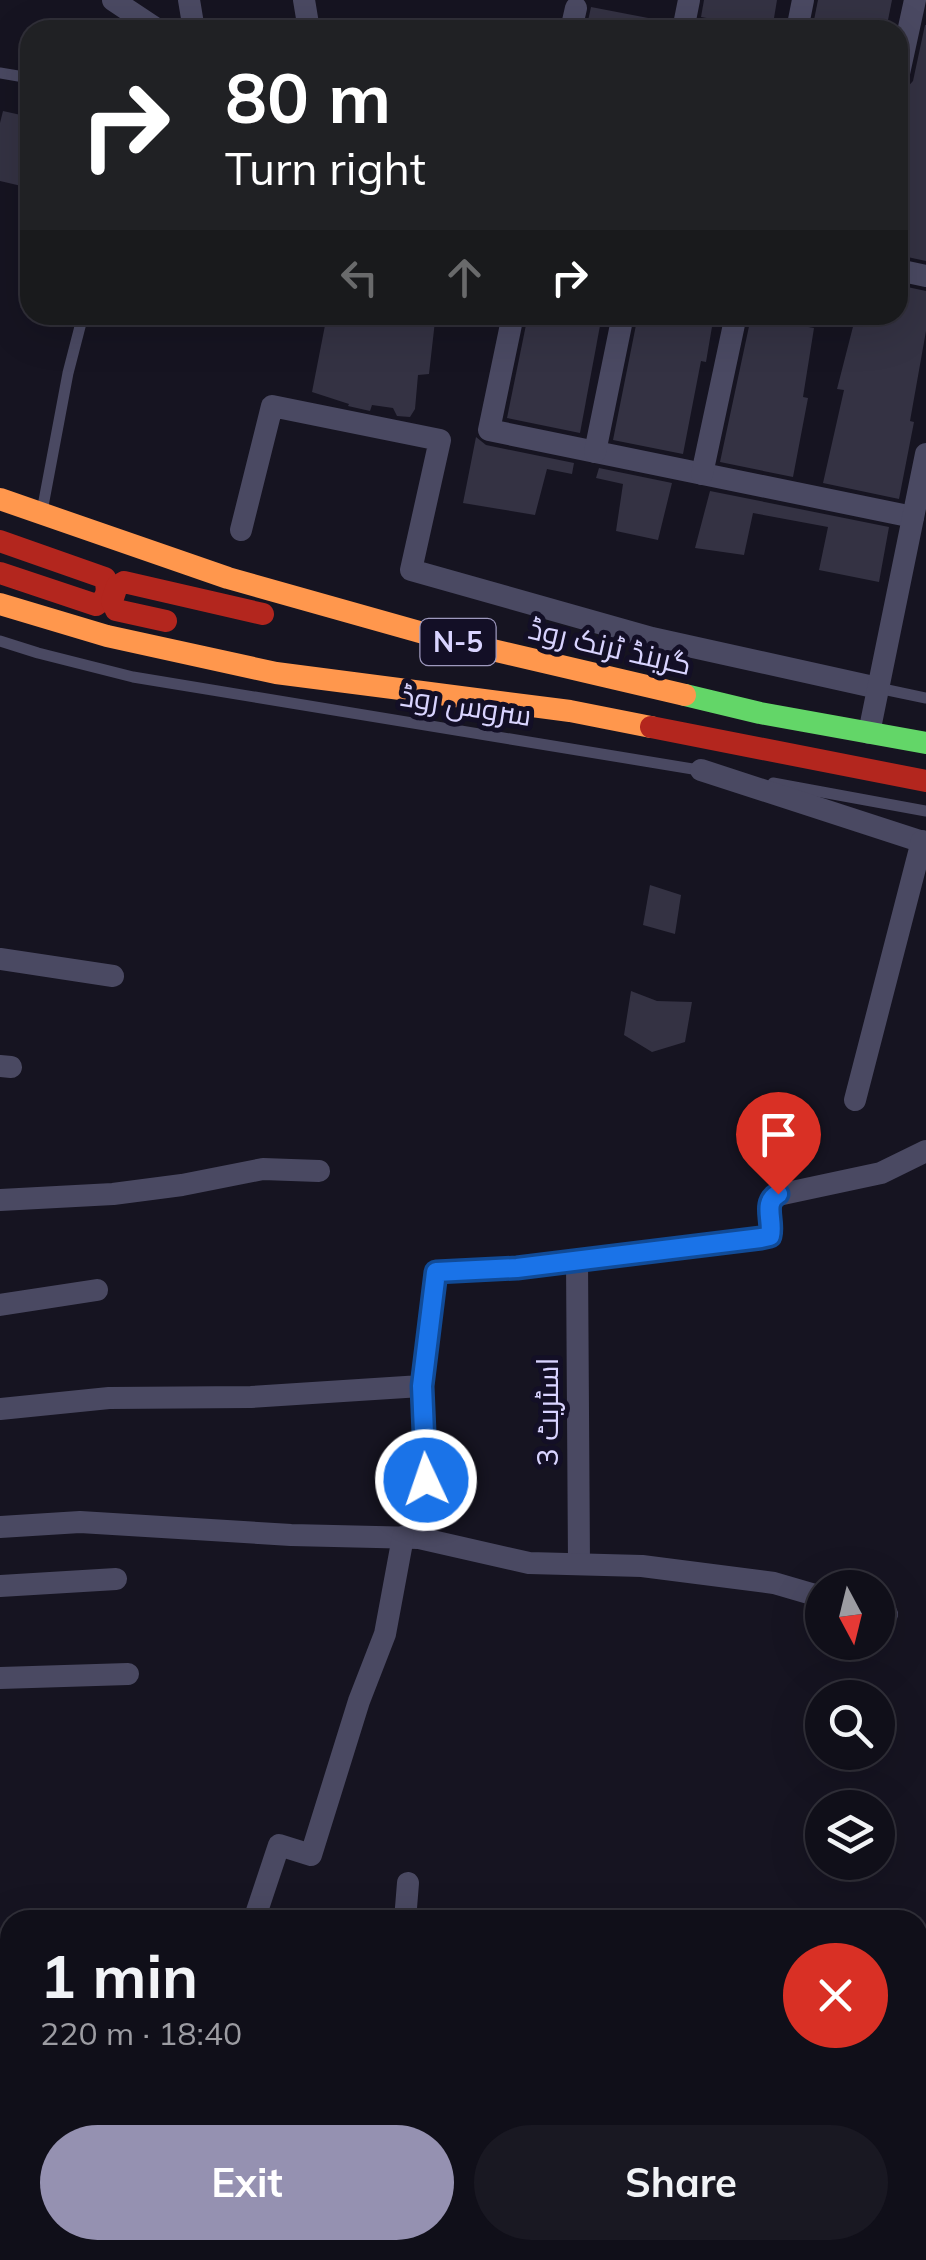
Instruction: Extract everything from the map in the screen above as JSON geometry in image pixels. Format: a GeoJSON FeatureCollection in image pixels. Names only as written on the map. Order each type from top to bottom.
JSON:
{"type":"FeatureCollection","features":[{"type":"Feature","properties":{"kind":"highway","name":"گرینڈ ٹرنک روڈ"},"geometry":{"type":"LineString","coordinates":[[0,500],[228,578],[441,638],[760,713],[926,743]]}},
{"type":"Feature","properties":{"kind":"highway"},"geometry":{"type":"LineString","coordinates":[[0,541],[105,578],[107,596],[96,605],[0,573]]}},
{"type":"Feature","properties":{"kind":"highway"},"geometry":{"type":"LineString","coordinates":[[196,628],[116,610],[112,601],[117,586],[124,582],[280,618]]}},
{"type":"Feature","properties":{"kind":"highway","name":"N-5"},"geometry":{"type":"LineString","coordinates":[[0,604],[107,636],[276,673],[570,711],[926,781]]}},
{"type":"Feature","properties":{"kind":"highway"},"geometry":{"type":"LineString","coordinates":[[317,626],[389,640],[441,638]]}},
{"type":"Feature","properties":{"kind":"highway"},"geometry":{"type":"LineString","coordinates":[[325,656],[570,711]]}},
{"type":"Feature","properties":{"kind":"street"},"geometry":{"type":"LineString","coordinates":[[113,0],[143,20]]}},
{"type":"Feature","properties":{"kind":"street"},"geometry":{"type":"LineString","coordinates":[[908,32],[915,0]]}},
{"type":"Feature","properties":{"kind":"street"},"geometry":{"type":"LineString","coordinates":[[511,325],[489,430],[913,517]]}},
{"type":"Feature","properties":{"kind":"street"},"geometry":{"type":"LineString","coordinates":[[595,452],[621,325]]}},
{"type":"Feature","properties":{"kind":"street"},"geometry":{"type":"LineString","coordinates":[[702,474],[734,325]]}},
{"type":"Feature","properties":{"kind":"street"},"geometry":{"type":"LineString","coordinates":[[240,530],[272,406],[440,440],[411,570],[652,638],[878,688]]}},
{"type":"Feature","properties":{"kind":"street"},"geometry":{"type":"LineString","coordinates":[[869,733],[926,454]]}},
{"type":"Feature","properties":{"kind":"street"},"geometry":{"type":"LineString","coordinates":[[701,770],[924,842],[855,1100]]}},
{"type":"Feature","properties":{"kind":"street"},"geometry":{"type":"LineString","coordinates":[[0,958],[113,976]]}},
{"type":"Feature","properties":{"kind":"street"},"geometry":{"type":"LineString","coordinates":[[257,1910],[279,1845],[311,1855],[359,1701],[385,1634],[426,1480],[422,1386],[436,1272],[517,1268],[770,1236],[768,1206],[778,1194],[881,1173],[926,1152]]}},
{"type":"Feature","properties":{"kind":"street"},"geometry":{"type":"LineString","coordinates":[[0,1200],[113,1194],[263,1169],[319,1171]]}},
{"type":"Feature","properties":{"kind":"street","name":"اسٹریٹ 3"},"geometry":{"type":"LineString","coordinates":[[577,1260],[579,1564]]}},
{"type":"Feature","properties":{"kind":"street"},"geometry":{"type":"LineString","coordinates":[[0,1306],[96,1290]]}},
{"type":"Feature","properties":{"kind":"street"},"geometry":{"type":"LineString","coordinates":[[0,1409],[108,1398],[251,1398],[422,1386]]}},
{"type":"Feature","properties":{"kind":"street"},"geometry":{"type":"LineString","coordinates":[[0,1527],[80,1522],[291,1535],[411,1537],[529,1563],[642,1566],[774,1583],[805,1592]]}},
{"type":"Feature","properties":{"kind":"street"},"geometry":{"type":"LineString","coordinates":[[0,1586],[116,1579]]}},
{"type":"Feature","properties":{"kind":"street"},"geometry":{"type":"LineString","coordinates":[[0,1678],[128,1674]]}},
{"type":"Feature","properties":{"kind":"street"},"geometry":{"type":"LineString","coordinates":[[407,1910],[408,1883]]}},
{"type":"Feature","properties":{"kind":"lane"},"geometry":{"type":"LineString","coordinates":[[42,512],[80,325]]}},
{"type":"Feature","properties":{"kind":"lane","name":"سروس روڈ"},"geometry":{"type":"LineString","coordinates":[[0,640],[133,677],[926,811]]}},
{"type":"Feature","properties":{"kind":"lane"},"geometry":{"type":"LineString","coordinates":[[878,688],[926,698]]}},
{"type":"Feature","properties":{"kind":"building"},"geometry":{"type":"Polygon","coordinates":[[[704,0],[777,0],[774,20],[701,17],[704,0]]]}},
{"type":"Feature","properties":{"kind":"building"},"geometry":{"type":"Polygon","coordinates":[[[818,0],[892,0],[888,20],[814,20],[818,0]]]}},
{"type":"Feature","properties":{"kind":"building"},"geometry":{"type":"Polygon","coordinates":[[[591,7],[659,20],[588,20],[591,7]]]}},
{"type":"Feature","properties":{"kind":"building"},"geometry":{"type":"Polygon","coordinates":[[[926,25],[926,261],[908,257],[908,87],[913,81],[926,25]]]}},
{"type":"Feature","properties":{"kind":"building"},"geometry":{"type":"Polygon","coordinates":[[[3,111],[20,115],[20,186],[0,181],[3,111]]]}},
{"type":"Feature","properties":{"kind":"building"},"geometry":{"type":"Polygon","coordinates":[[[908,287],[926,291],[926,331],[899,499],[823,483],[844,390],[837,389],[853,325],[908,325],[908,287]]]}},
{"type":"Feature","properties":{"kind":"building"},"geometry":{"type":"Polygon","coordinates":[[[325,325],[435,325],[429,374],[418,375],[415,409],[410,417],[397,416],[393,408],[372,405],[370,411],[348,406],[312,392],[325,325]]]}},
{"type":"Feature","properties":{"kind":"building"},"geometry":{"type":"Polygon","coordinates":[[[526,325],[600,325],[580,433],[507,418],[526,325]]]}},
{"type":"Feature","properties":{"kind":"building"},"geometry":{"type":"Polygon","coordinates":[[[636,325],[712,325],[706,362],[701,361],[683,454],[613,440],[636,325]]]}},
{"type":"Feature","properties":{"kind":"building"},"geometry":{"type":"Polygon","coordinates":[[[749,325],[814,328],[803,397],[808,398],[793,477],[720,462],[749,325]]]}},
{"type":"Feature","properties":{"kind":"building"},"geometry":{"type":"Polygon","coordinates":[[[476,437],[486,445],[574,463],[572,474],[547,469],[535,515],[463,503],[476,437]]]}},
{"type":"Feature","properties":{"kind":"building"},"geometry":{"type":"Polygon","coordinates":[[[599,468],[672,483],[658,540],[616,531],[623,484],[596,478],[599,468]]]}},
{"type":"Feature","properties":{"kind":"building"},"geometry":{"type":"Polygon","coordinates":[[[710,491],[889,527],[879,582],[819,570],[828,527],[753,513],[744,555],[695,548],[710,491]]]}},
{"type":"Feature","properties":{"kind":"building"},"geometry":{"type":"Polygon","coordinates":[[[650,885],[681,895],[675,934],[643,925],[650,885]]]}},
{"type":"Feature","properties":{"kind":"building"},"geometry":{"type":"Polygon","coordinates":[[[631,991],[657,1001],[692,1002],[685,1042],[652,1052],[624,1035],[631,991]]]}},
{"type":"Feature","properties":{"kind":"traffic: fast"},"geometry":{"type":"LineString","coordinates":[[685,695],[760,713],[926,743]]}},
{"type":"Feature","properties":{"kind":"traffic: slow"},"geometry":{"type":"LineString","coordinates":[[0,499],[228,578],[441,638],[685,695]]}},
{"type":"Feature","properties":{"kind":"traffic: slow"},"geometry":{"type":"LineString","coordinates":[[0,604],[107,636],[276,673],[570,711],[651,727]]}},
{"type":"Feature","properties":{"kind":"traffic: jam"},"geometry":{"type":"LineString","coordinates":[[0,541],[105,578],[106,593],[96,605],[0,573]]}},
{"type":"Feature","properties":{"kind":"traffic: jam"},"geometry":{"type":"LineString","coordinates":[[166,621],[116,610],[112,601],[117,586],[124,582],[263,614]]}},
{"type":"Feature","properties":{"kind":"traffic: jam"},"geometry":{"type":"LineString","coordinates":[[651,727],[926,781]]}},
{"type":"Feature","properties":{"kind":"route"},"geometry":{"type":"LineString","coordinates":[[426,1480],[422,1386],[436,1272],[517,1268],[770,1236],[768,1206],[778,1194]]}}]}
